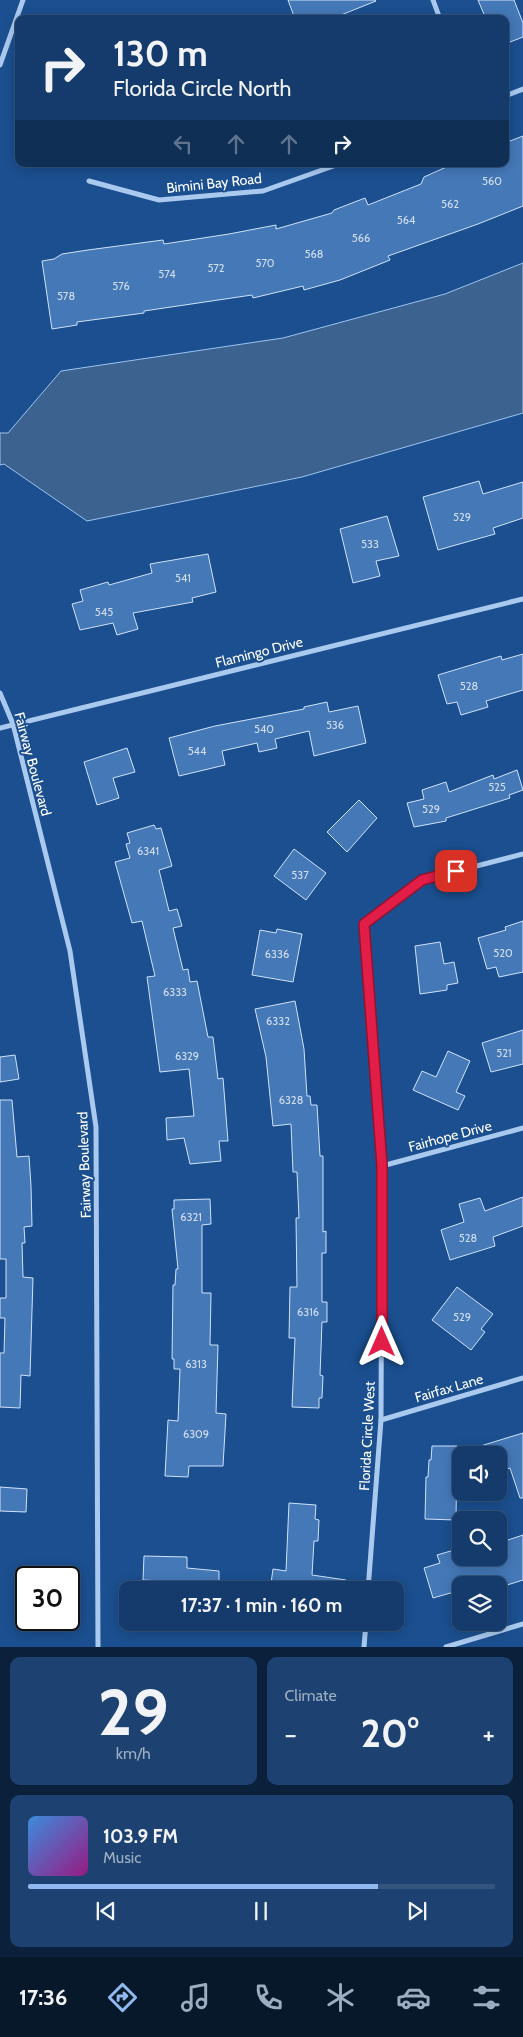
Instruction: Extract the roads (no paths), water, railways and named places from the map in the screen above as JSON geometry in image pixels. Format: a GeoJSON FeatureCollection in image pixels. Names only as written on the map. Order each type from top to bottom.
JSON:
{"type":"FeatureCollection","features":[{"type":"Feature","properties":{"kind":"street"},"geometry":{"type":"LineString","coordinates":[[18,15],[23,0]]}},
{"type":"Feature","properties":{"kind":"street"},"geometry":{"type":"LineString","coordinates":[[433,0],[439,15]]}},
{"type":"Feature","properties":{"kind":"street"},"geometry":{"type":"LineString","coordinates":[[0,65],[15,23]]}},
{"type":"Feature","properties":{"kind":"street"},"geometry":{"type":"LineString","coordinates":[[509,94],[523,89]]}},
{"type":"Feature","properties":{"kind":"street","name":"Bimini Bay Road"},"geometry":{"type":"LineString","coordinates":[[89,181],[159,200],[263,191],[331,167]]}},
{"type":"Feature","properties":{"kind":"street","name":"Flamingo Drive"},"geometry":{"type":"LineString","coordinates":[[0,728],[523,599]]}},
{"type":"Feature","properties":{"kind":"street","name":"Fairway Boulevard"},"geometry":{"type":"LineString","coordinates":[[0,693],[13,724],[70,951],[96,1127],[98,1647]]}},
{"type":"Feature","properties":{"kind":"street","name":"Florida Circle West"},"geometry":{"type":"LineString","coordinates":[[369,1581],[381,1420],[382,1166],[364,924],[422,880],[523,854]]}},
{"type":"Feature","properties":{"kind":"street","name":"Fairhope Drive"},"geometry":{"type":"LineString","coordinates":[[382,1166],[523,1128]]}},
{"type":"Feature","properties":{"kind":"street","name":"Fairfax Lane"},"geometry":{"type":"LineString","coordinates":[[381,1420],[523,1378]]}},
{"type":"Feature","properties":{"kind":"street"},"geometry":{"type":"LineString","coordinates":[[446,1647],[523,1624]]}},
{"type":"Feature","properties":{"kind":"street"},"geometry":{"type":"LineString","coordinates":[[364,1647],[365,1631]]}},
{"type":"Feature","properties":{"kind":"water"},"geometry":{"type":"Polygon","coordinates":[[[523,263],[523,413],[302,477],[87,521],[4,464],[0,465],[0,433],[8,433],[61,371],[283,338],[445,294],[523,263]]]}}]}
